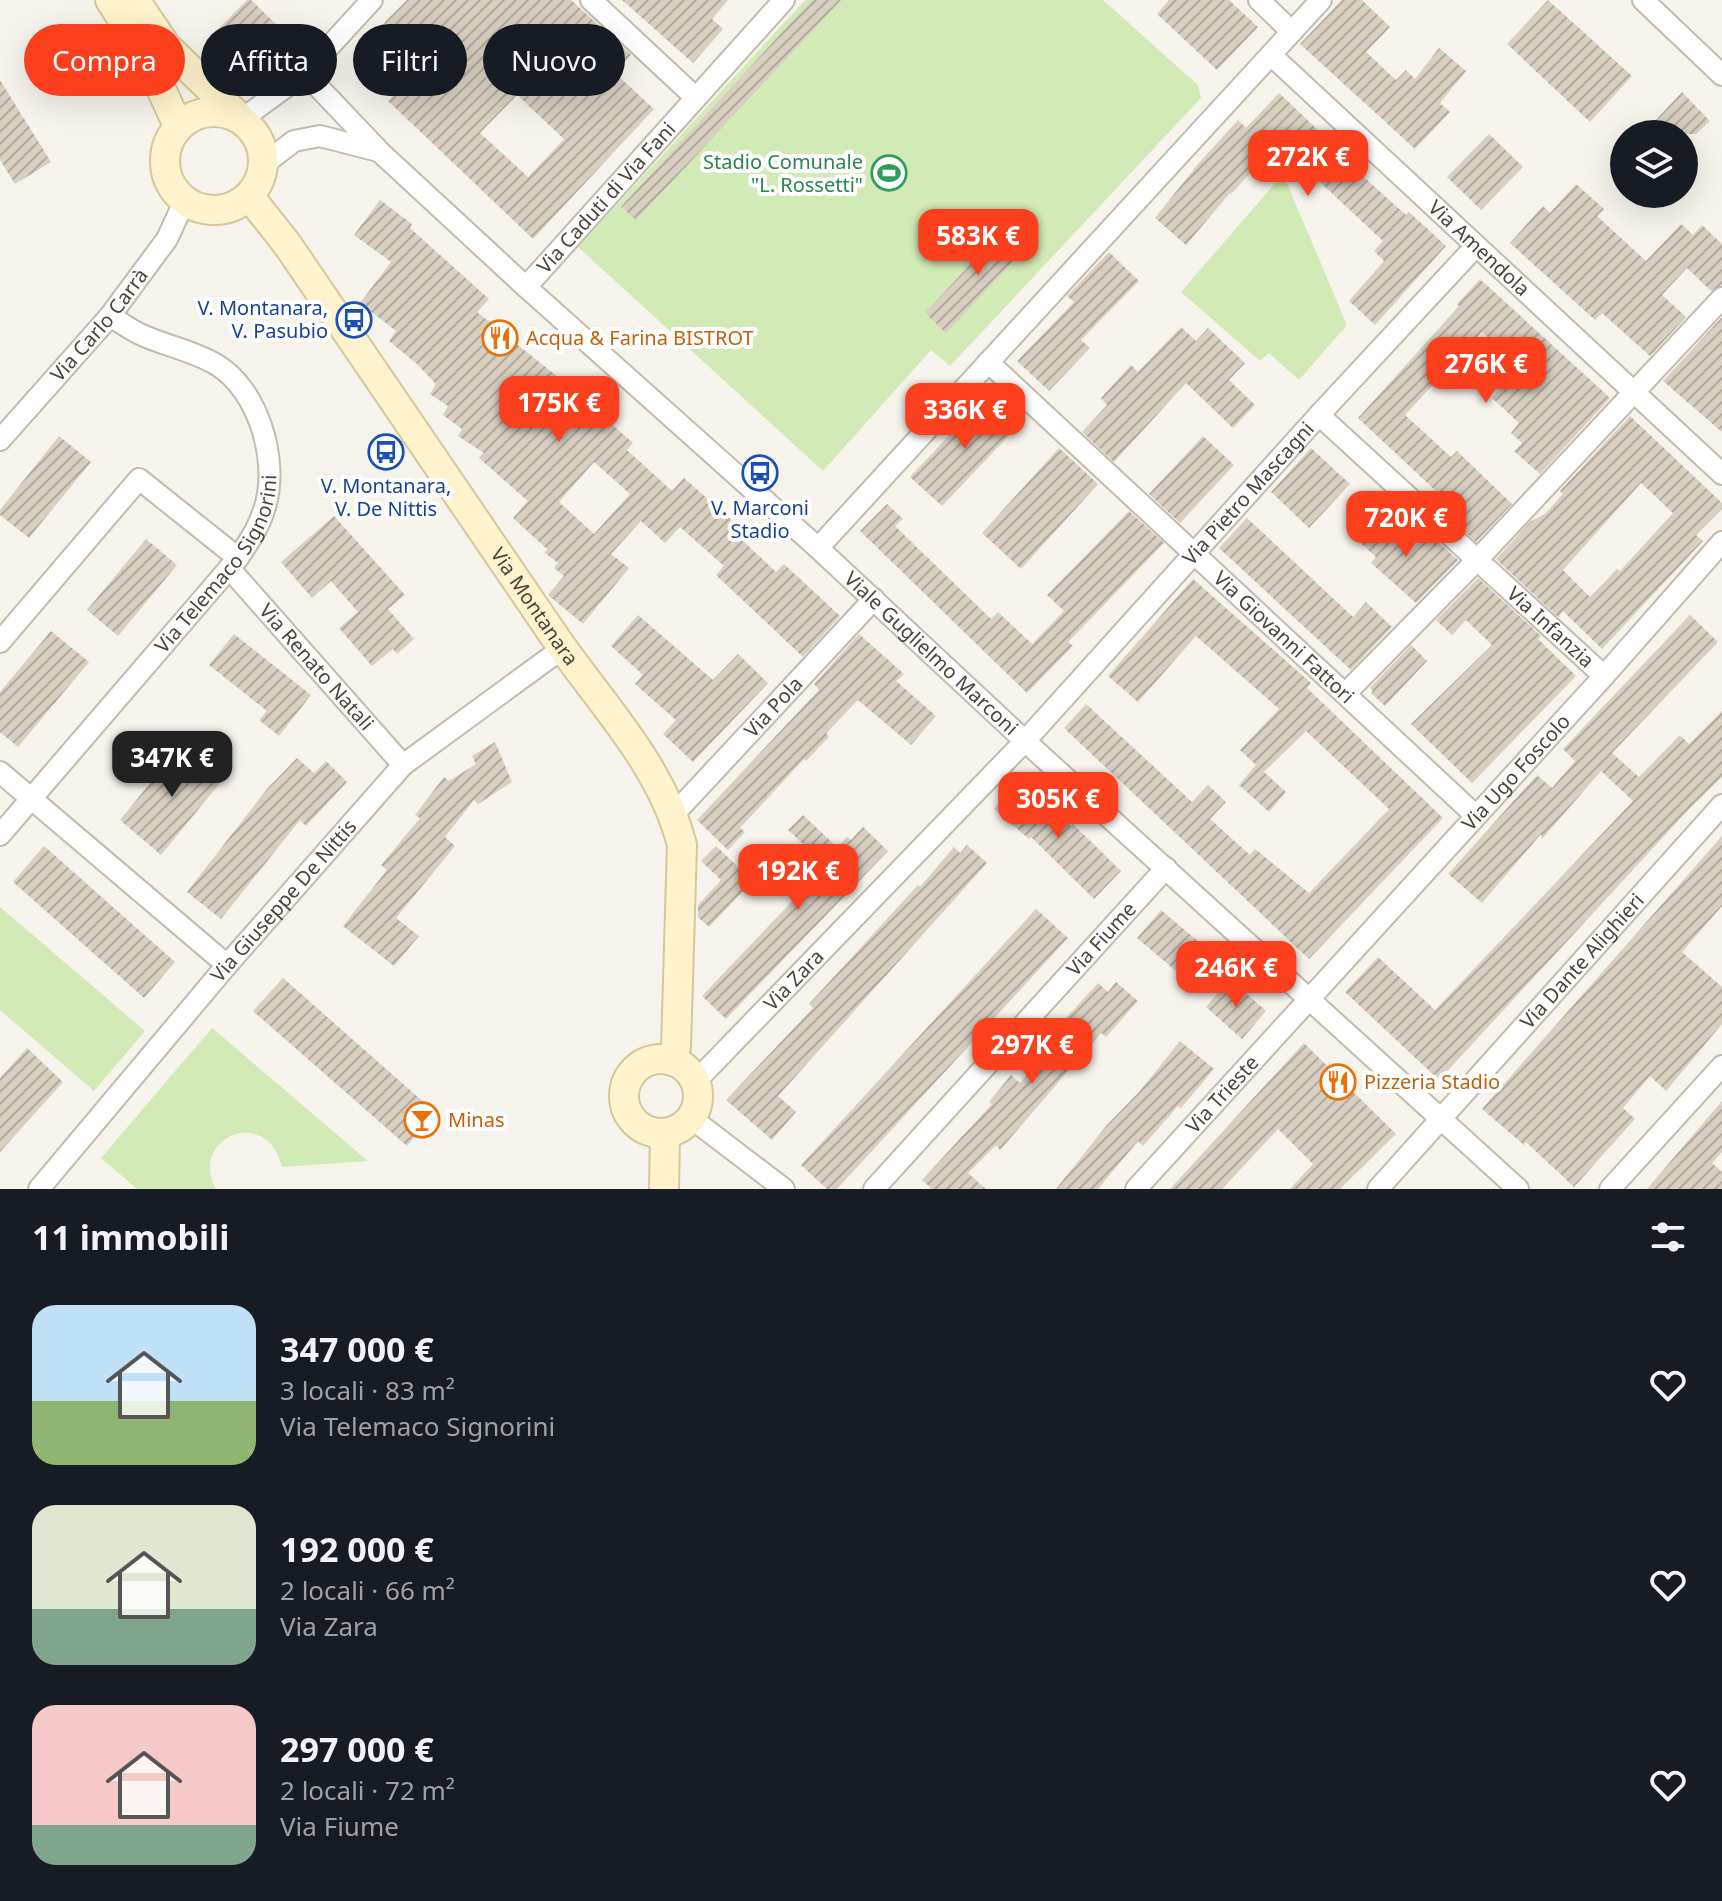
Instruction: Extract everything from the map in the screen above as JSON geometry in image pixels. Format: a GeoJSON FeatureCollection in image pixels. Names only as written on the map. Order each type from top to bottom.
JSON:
{"type":"FeatureCollection","features":[{"type":"Feature","properties":{"kind":"main road"},"geometry":{"type":"LineString","coordinates":[[110,0],[148,60],[178,126]]}},
{"type":"Feature","properties":{"kind":"main road"},"geometry":{"type":"LineString","coordinates":[[135,0],[166,46],[242,119],[254,131],[262,147],[262,175],[249,196],[225,209],[197,207],[185,200],[173,188],[166,173],[167,148],[178,126],[189,118],[215,111],[242,119]]}},
{"type":"Feature","properties":{"kind":"main road","name":"Via Montanara"},"geometry":{"type":"LineString","coordinates":[[249,196],[287,244],[563,648],[653,774],[674,814],[682,845],[676,1047],[672,1061]]}},
{"type":"Feature","properties":{"kind":"main road"},"geometry":{"type":"LineString","coordinates":[[660,1059],[672,1061],[681,1065],[695,1082],[698,1094],[696,1107],[691,1118],[675,1131],[665,1133],[642,1129],[634,1121],[624,1101],[629,1078],[647,1062],[660,1059]]}},
{"type":"Feature","properties":{"kind":"main road"},"geometry":{"type":"LineString","coordinates":[[664,1189],[665,1133]]}},
{"type":"Feature","properties":{"kind":"street"},"geometry":{"type":"LineString","coordinates":[[337,38],[372,0]]}},
{"type":"Feature","properties":{"kind":"street"},"geometry":{"type":"LineString","coordinates":[[591,0],[695,97]]}},
{"type":"Feature","properties":{"kind":"street","name":"Via Caduti di Via Fani"},"geometry":{"type":"LineString","coordinates":[[526,287],[784,0]]}},
{"type":"Feature","properties":{"kind":"street"},"geometry":{"type":"LineString","coordinates":[[1259,0],[1292,32]]}},
{"type":"Feature","properties":{"kind":"street"},"geometry":{"type":"LineString","coordinates":[[818,548],[1321,0]]}},
{"type":"Feature","properties":{"kind":"street"},"geometry":{"type":"LineString","coordinates":[[1643,0],[1722,75]]}},
{"type":"Feature","properties":{"kind":"street","name":"Via Amendola"},"geometry":{"type":"LineString","coordinates":[[1271,55],[1722,474]]}},
{"type":"Feature","properties":{"kind":"street"},"geometry":{"type":"LineString","coordinates":[[242,119],[274,96]]}},
{"type":"Feature","properties":{"kind":"street","name":"Viale Guglielmo Marconi"},"geometry":{"type":"LineString","coordinates":[[327,96],[380,152],[526,287],[818,548],[1025,741],[1518,1189]]}},
{"type":"Feature","properties":{"kind":"street","name":"Viale Guglielmo Marconi"},"geometry":{"type":"LineString","coordinates":[[264,164],[294,141],[320,136],[380,152]]}},
{"type":"Feature","properties":{"kind":"street","name":"Via Carlo Carrà"},"geometry":{"type":"LineString","coordinates":[[0,440],[110,316],[167,239],[185,200]]}},
{"type":"Feature","properties":{"kind":"street","name":"Via Pietro Mascagni"},"geometry":{"type":"LineString","coordinates":[[1025,741],[1475,247]]}},
{"type":"Feature","properties":{"kind":"street"},"geometry":{"type":"LineString","coordinates":[[1345,694],[1478,559],[1722,298]]}},
{"type":"Feature","properties":{"kind":"street","name":"Via Telemaco Signorini"},"geometry":{"type":"LineString","coordinates":[[0,835],[234,563],[257,531],[267,501],[270,462],[264,431],[248,396],[218,366],[141,335],[110,316]]}},
{"type":"Feature","properties":{"kind":"street","name":"Via Giovanni Fattori"},"geometry":{"type":"LineString","coordinates":[[988,362],[1475,815]]}},
{"type":"Feature","properties":{"kind":"street","name":"Via Infanzia"},"geometry":{"type":"LineString","coordinates":[[1319,415],[1604,676]]}},
{"type":"Feature","properties":{"kind":"street","name":"Via Renato Natali"},"geometry":{"type":"LineString","coordinates":[[0,642],[139,479],[234,563],[403,765]]}},
{"type":"Feature","properties":{"kind":"street","name":"Via Ugo Foscolo"},"geometry":{"type":"LineString","coordinates":[[1309,999],[1722,542]]}},
{"type":"Feature","properties":{"kind":"street","name":"Via Pola"},"geometry":{"type":"LineString","coordinates":[[674,814],[874,599]]}},
{"type":"Feature","properties":{"kind":"street","name":"Via Giuseppe De Nittis"},"geometry":{"type":"LineString","coordinates":[[39,1189],[227,965],[403,765],[563,648]]}},
{"type":"Feature","properties":{"kind":"street","name":"Via Zara"},"geometry":{"type":"LineString","coordinates":[[695,1082],[1025,741]]}},
{"type":"Feature","properties":{"kind":"street"},"geometry":{"type":"LineString","coordinates":[[0,772],[227,965]]}},
{"type":"Feature","properties":{"kind":"street","name":"Via Dante Alighieri"},"geometry":{"type":"LineString","coordinates":[[1378,1189],[1722,805]]}},
{"type":"Feature","properties":{"kind":"street","name":"Via Fiume"},"geometry":{"type":"LineString","coordinates":[[874,1189],[1166,868]]}},
{"type":"Feature","properties":{"kind":"street","name":"Via Trieste"},"geometry":{"type":"LineString","coordinates":[[1136,1189],[1309,999]]}},
{"type":"Feature","properties":{"kind":"street"},"geometry":{"type":"LineString","coordinates":[[1610,1189],[1722,1066]]}},
{"type":"Feature","properties":{"kind":"street"},"geometry":{"type":"LineString","coordinates":[[691,1118],[784,1189]]}},
{"type":"Feature","properties":{"kind":"green space","name":"Stadio Comunale \"L. Rossetti\""},"geometry":{"type":"Polygon","coordinates":[[[805,0],[1103,0],[1198,85],[1201,98],[950,366],[931,350],[823,471],[578,247],[805,0]]]}},
{"type":"Feature","properties":{"kind":"green space"},"geometry":{"type":"Polygon","coordinates":[[[1283,174],[1347,325],[1299,380],[1269,353],[1260,361],[1181,292],[1283,174]]]}},
{"type":"Feature","properties":{"kind":"green space"},"geometry":{"type":"Polygon","coordinates":[[[0,907],[145,1031],[94,1091],[0,1010],[0,907]]]}},
{"type":"Feature","properties":{"kind":"green space"},"geometry":{"type":"Polygon","coordinates":[[[212,1028],[368,1161],[282,1167],[274,1148],[261,1137],[247,1133],[233,1135],[221,1143],[212,1155],[210,1171],[216,1189],[137,1189],[101,1158],[212,1028]]]}},
{"type":"Feature","properties":{"kind":"building"},"geometry":{"type":"Polygon","coordinates":[[[247,0],[251,0],[276,24],[223,24],[247,0]]]}},
{"type":"Feature","properties":{"kind":"building"},"geometry":{"type":"Polygon","coordinates":[[[407,0],[571,0],[597,24],[483,24],[483,96],[516,96],[480,133],[528,177],[564,139],[518,96],[625,96],[625,82],[654,109],[533,239],[388,101],[393,96],[467,96],[467,24],[385,24],[407,0]]]}},
{"type":"Feature","properties":{"kind":"building"},"geometry":{"type":"Polygon","coordinates":[[[622,0],[728,0],[712,19],[723,29],[693,63],[622,0]]]}},
{"type":"Feature","properties":{"kind":"building"},"geometry":{"type":"Polygon","coordinates":[[[812,0],[841,0],[636,220],[621,207],[812,0]]]}},
{"type":"Feature","properties":{"kind":"building"},"geometry":{"type":"Polygon","coordinates":[[[1169,0],[1229,0],[1258,27],[1217,70],[1157,14],[1169,0]]]}},
{"type":"Feature","properties":{"kind":"building"},"geometry":{"type":"Polygon","coordinates":[[[1342,0],[1362,0],[1390,27],[1366,52],[1396,80],[1406,70],[1415,79],[1439,48],[1466,71],[1440,103],[1450,112],[1415,149],[1300,44],[1342,0]]]}},
{"type":"Feature","properties":{"kind":"building"},"geometry":{"type":"Polygon","coordinates":[[[1548,0],[1632,76],[1590,122],[1507,44],[1548,0]]]}},
{"type":"Feature","properties":{"kind":"building"},"geometry":{"type":"Polygon","coordinates":[[[0,80],[51,162],[15,184],[0,160],[0,80]]]}},
{"type":"Feature","properties":{"kind":"building"},"geometry":{"type":"Polygon","coordinates":[[[1682,92],[1710,121],[1698,132],[1698,120],[1656,120],[1682,92]]]}},
{"type":"Feature","properties":{"kind":"building"},"geometry":{"type":"Polygon","coordinates":[[[1279,93],[1338,149],[1336,152],[1406,215],[1409,212],[1446,246],[1375,325],[1349,301],[1384,261],[1374,251],[1383,241],[1278,143],[1186,245],[1155,218],[1238,120],[1246,128],[1279,93]]]}},
{"type":"Feature","properties":{"kind":"building"},"geometry":{"type":"Polygon","coordinates":[[[1489,134],[1523,167],[1481,210],[1447,177],[1489,134]]]}},
{"type":"Feature","properties":{"kind":"building"},"geometry":{"type":"Polygon","coordinates":[[[1576,184],[1604,209],[1597,216],[1646,261],[1681,224],[1693,235],[1702,225],[1722,244],[1722,285],[1711,291],[1687,268],[1662,295],[1686,317],[1650,356],[1602,313],[1595,320],[1510,243],[1543,206],[1550,213],[1576,184]]]}},
{"type":"Feature","properties":{"kind":"building"},"geometry":{"type":"Polygon","coordinates":[[[380,200],[412,224],[410,228],[489,299],[477,312],[584,398],[633,443],[627,450],[672,491],[684,478],[745,532],[740,538],[776,572],[784,564],[840,616],[803,657],[716,575],[724,566],[680,527],[665,543],[641,521],[611,554],[629,568],[583,624],[548,595],[564,576],[554,568],[558,563],[544,552],[548,550],[513,518],[528,501],[479,458],[484,453],[458,436],[462,429],[443,415],[448,406],[430,394],[436,384],[389,341],[396,331],[360,303],[391,262],[354,235],[380,200]],[[594,462],[559,502],[594,534],[630,494],[594,462]]]}},
{"type":"Feature","properties":{"kind":"building"},"geometry":{"type":"Polygon","coordinates":[[[1011,221],[1032,241],[946,333],[925,313],[1011,221]]]}},
{"type":"Feature","properties":{"kind":"building"},"geometry":{"type":"Polygon","coordinates":[[[1109,252],[1139,281],[1081,340],[1090,348],[1049,391],[1017,361],[1074,302],[1067,296],[1109,252]]]}},
{"type":"Feature","properties":{"kind":"building"},"geometry":{"type":"Polygon","coordinates":[[[1480,279],[1610,398],[1540,474],[1514,451],[1522,443],[1511,433],[1519,423],[1492,398],[1520,367],[1482,332],[1405,415],[1451,457],[1457,451],[1512,504],[1476,542],[1446,513],[1452,506],[1358,418],[1480,279]]]}},
{"type":"Feature","properties":{"kind":"building"},"geometry":{"type":"Polygon","coordinates":[[[1722,317],[1722,432],[1663,381],[1722,317]]]}},
{"type":"Feature","properties":{"kind":"building"},"geometry":{"type":"Polygon","coordinates":[[[1181,327],[1196,341],[1208,328],[1245,363],[1229,380],[1255,405],[1233,428],[1186,383],[1114,462],[1082,432],[1107,405],[1101,398],[1131,365],[1138,372],[1181,327]]]}},
{"type":"Feature","properties":{"kind":"building"},"geometry":{"type":"Polygon","coordinates":[[[987,395],[1019,425],[942,506],[910,477],[987,395]]]}},
{"type":"Feature","properties":{"kind":"building"},"geometry":{"type":"Polygon","coordinates":[[[1630,416],[1722,503],[1722,509],[1696,535],[1703,541],[1602,649],[1563,611],[1558,617],[1496,559],[1531,521],[1545,514],[1563,494],[1560,491],[1630,416]],[[1641,483],[1563,570],[1590,597],[1617,569],[1620,571],[1673,513],[1641,483]]]}},
{"type":"Feature","properties":{"kind":"building"},"geometry":{"type":"Polygon","coordinates":[[[59,436],[91,462],[29,538],[0,515],[0,510],[59,436]]]}},
{"type":"Feature","properties":{"kind":"building"},"geometry":{"type":"Polygon","coordinates":[[[1203,436],[1234,465],[1180,523],[1149,494],[1203,436]]]}},
{"type":"Feature","properties":{"kind":"building"},"geometry":{"type":"Polygon","coordinates":[[[1059,448],[1098,484],[1021,569],[982,533],[1059,448]]]}},
{"type":"Feature","properties":{"kind":"building"},"geometry":{"type":"Polygon","coordinates":[[[1311,448],[1350,484],[1309,528],[1271,492],[1311,448]]]}},
{"type":"Feature","properties":{"kind":"building"},"geometry":{"type":"Polygon","coordinates":[[[887,504],[903,519],[895,526],[991,619],[998,612],[1032,644],[1064,611],[1047,595],[1129,511],[1164,543],[1068,642],[1073,646],[1027,693],[860,531],[887,504]]]}},
{"type":"Feature","properties":{"kind":"building"},"geometry":{"type":"Polygon","coordinates":[[[334,516],[405,595],[388,609],[414,639],[397,654],[393,649],[372,666],[339,628],[358,612],[331,581],[312,598],[281,562],[334,516]]]}},
{"type":"Feature","properties":{"kind":"building"},"geometry":{"type":"Polygon","coordinates":[[[1371,516],[1410,552],[1428,533],[1458,560],[1416,603],[1371,563],[1376,557],[1353,536],[1371,516]]]}},
{"type":"Feature","properties":{"kind":"building"},"geometry":{"type":"Polygon","coordinates":[[[1247,518],[1353,617],[1366,602],[1392,627],[1351,670],[1219,548],[1247,518]]]}},
{"type":"Feature","properties":{"kind":"building"},"geometry":{"type":"Polygon","coordinates":[[[146,539],[177,565],[118,636],[87,610],[146,539]]]}},
{"type":"Feature","properties":{"kind":"building"},"geometry":{"type":"Polygon","coordinates":[[[1478,578],[1541,636],[1538,639],[1576,676],[1472,783],[1411,724],[1492,645],[1466,620],[1452,635],[1436,620],[1478,578]]]}},
{"type":"Feature","properties":{"kind":"building"},"geometry":{"type":"Polygon","coordinates":[[[1193,579],[1311,683],[1307,688],[1443,818],[1309,959],[1064,728],[1086,704],[1192,802],[1208,785],[1226,802],[1210,819],[1250,855],[1255,849],[1309,893],[1389,809],[1306,731],[1264,772],[1286,792],[1269,812],[1239,785],[1256,765],[1240,750],[1279,709],[1196,636],[1138,702],[1108,676],[1193,579]]]}},
{"type":"Feature","properties":{"kind":"building"},"geometry":{"type":"Polygon","coordinates":[[[638,615],[713,680],[738,654],[768,683],[693,762],[663,734],[676,720],[635,684],[643,675],[611,646],[638,615]]]}},
{"type":"Feature","properties":{"kind":"building"},"geometry":{"type":"Polygon","coordinates":[[[1690,615],[1718,642],[1612,753],[1639,777],[1680,735],[1689,744],[1722,711],[1722,777],[1439,1080],[1345,992],[1378,957],[1435,1010],[1633,801],[1601,771],[1482,903],[1448,874],[1537,775],[1552,788],[1575,761],[1563,749],[1690,615]]]}},
{"type":"Feature","properties":{"kind":"building"},"geometry":{"type":"Polygon","coordinates":[[[51,631],[89,662],[18,747],[0,732],[0,692],[51,631]]]}},
{"type":"Feature","properties":{"kind":"building"},"geometry":{"type":"Polygon","coordinates":[[[234,634],[311,695],[279,736],[259,720],[267,711],[209,665],[234,634]]]}},
{"type":"Feature","properties":{"kind":"building"},"geometry":{"type":"Polygon","coordinates":[[[859,634],[904,674],[896,681],[936,716],[911,745],[858,700],[826,733],[829,737],[806,761],[804,759],[740,828],[745,832],[728,850],[697,820],[819,690],[814,684],[859,634]]]}},
{"type":"Feature","properties":{"kind":"building"},"geometry":{"type":"Polygon","coordinates":[[[1411,645],[1427,661],[1385,706],[1371,693],[1370,688],[1411,645]]]}},
{"type":"Feature","properties":{"kind":"building"},"geometry":{"type":"Polygon","coordinates":[[[495,742],[512,782],[478,804],[474,800],[445,837],[455,846],[396,918],[419,936],[394,966],[343,926],[387,870],[381,865],[420,818],[415,815],[444,777],[449,781],[476,764],[472,756],[495,742]]]}},
{"type":"Feature","properties":{"kind":"building"},"geometry":{"type":"Polygon","coordinates":[[[182,744],[224,778],[161,855],[120,820],[182,744]]]}},
{"type":"Feature","properties":{"kind":"building"},"geometry":{"type":"Polygon","coordinates":[[[297,758],[314,773],[326,761],[347,782],[306,826],[300,820],[221,919],[187,892],[267,789],[297,758]]]}},
{"type":"Feature","properties":{"kind":"building"},"geometry":{"type":"Polygon","coordinates":[[[1018,781],[1071,826],[1073,824],[1121,871],[1094,899],[1031,837],[1029,839],[994,809],[1018,781]]]}},
{"type":"Feature","properties":{"kind":"building"},"geometry":{"type":"Polygon","coordinates":[[[803,815],[837,847],[847,837],[851,840],[863,827],[888,851],[726,1019],[702,996],[820,872],[816,868],[822,862],[788,830],[803,815]]]}},
{"type":"Feature","properties":{"kind":"building"},"geometry":{"type":"Polygon","coordinates":[[[1722,836],[1722,906],[1682,952],[1722,987],[1722,1024],[1666,1091],[1650,1076],[1623,1108],[1635,1119],[1574,1187],[1526,1142],[1524,1145],[1482,1109],[1722,836]]]}},
{"type":"Feature","properties":{"kind":"building"},"geometry":{"type":"Polygon","coordinates":[[[967,845],[987,863],[778,1096],[796,1112],[772,1140],[726,1100],[813,1008],[809,1004],[918,885],[920,887],[954,847],[960,853],[967,845]]]}},
{"type":"Feature","properties":{"kind":"building"},"geometry":{"type":"Polygon","coordinates":[[[44,846],[175,962],[144,998],[13,882],[44,846]]]}},
{"type":"Feature","properties":{"kind":"building"},"geometry":{"type":"Polygon","coordinates":[[[716,846],[753,881],[709,927],[698,917],[698,905],[721,880],[701,861],[716,846]]]}},
{"type":"Feature","properties":{"kind":"building"},"geometry":{"type":"Polygon","coordinates":[[[1036,909],[1068,938],[837,1189],[827,1189],[801,1165],[1036,909]]]}},
{"type":"Feature","properties":{"kind":"building"},"geometry":{"type":"Polygon","coordinates":[[[1161,910],[1200,943],[1176,971],[1137,938],[1161,910]]]}},
{"type":"Feature","properties":{"kind":"building"},"geometry":{"type":"Polygon","coordinates":[[[283,978],[436,1113],[407,1146],[253,1011],[283,978]]]}},
{"type":"Feature","properties":{"kind":"building"},"geometry":{"type":"Polygon","coordinates":[[[1230,979],[1266,1011],[1242,1039],[1206,1007],[1230,979]]]}},
{"type":"Feature","properties":{"kind":"building"},"geometry":{"type":"Polygon","coordinates":[[[1116,982],[1138,1001],[1106,1037],[1101,1033],[1000,1150],[996,1145],[968,1173],[986,1189],[932,1189],[922,1180],[992,1104],[989,1102],[1011,1075],[1020,1083],[1046,1052],[1038,1046],[1061,1018],[1064,1020],[1098,983],[1108,992],[1116,982]]]}},
{"type":"Feature","properties":{"kind":"building"},"geometry":{"type":"Polygon","coordinates":[[[1180,1041],[1214,1069],[1143,1146],[1138,1141],[1098,1189],[1056,1189],[1106,1126],[1139,1092],[1180,1041]]]}},
{"type":"Feature","properties":{"kind":"building"},"geometry":{"type":"Polygon","coordinates":[[[1304,1043],[1396,1134],[1340,1189],[1290,1189],[1313,1164],[1278,1129],[1222,1189],[1170,1189],[1304,1043]]]}},
{"type":"Feature","properties":{"kind":"building"},"geometry":{"type":"Polygon","coordinates":[[[27,1048],[63,1082],[0,1152],[0,1078],[27,1048]]]}},
{"type":"Feature","properties":{"kind":"building"},"geometry":{"type":"Polygon","coordinates":[[[1722,1101],[1722,1152],[1712,1163],[1722,1172],[1722,1189],[1647,1189],[1722,1101]]]}},
{"type":"Feature","properties":{"kind":"place","name":"Stadio Comunale \"L. Rossetti\""},"geometry":{"type":"Point","coordinates":[889,173]}},
{"type":"Feature","properties":{"kind":"place","name":"V. Montanara, V. Pasubio"},"geometry":{"type":"Point","coordinates":[354,320]}},
{"type":"Feature","properties":{"kind":"place","name":"Acqua & Farina BISTROT"},"geometry":{"type":"Point","coordinates":[500,338]}},
{"type":"Feature","properties":{"kind":"place","name":"V. Montanara, V. De Nittis"},"geometry":{"type":"Point","coordinates":[386,452]}},
{"type":"Feature","properties":{"kind":"place","name":"V. Marconi Stadio"},"geometry":{"type":"Point","coordinates":[760,473]}},
{"type":"Feature","properties":{"kind":"place","name":"Pizzeria Stadio"},"geometry":{"type":"Point","coordinates":[1338,1082]}},
{"type":"Feature","properties":{"kind":"place","name":"Minas"},"geometry":{"type":"Point","coordinates":[422,1120]}}]}
